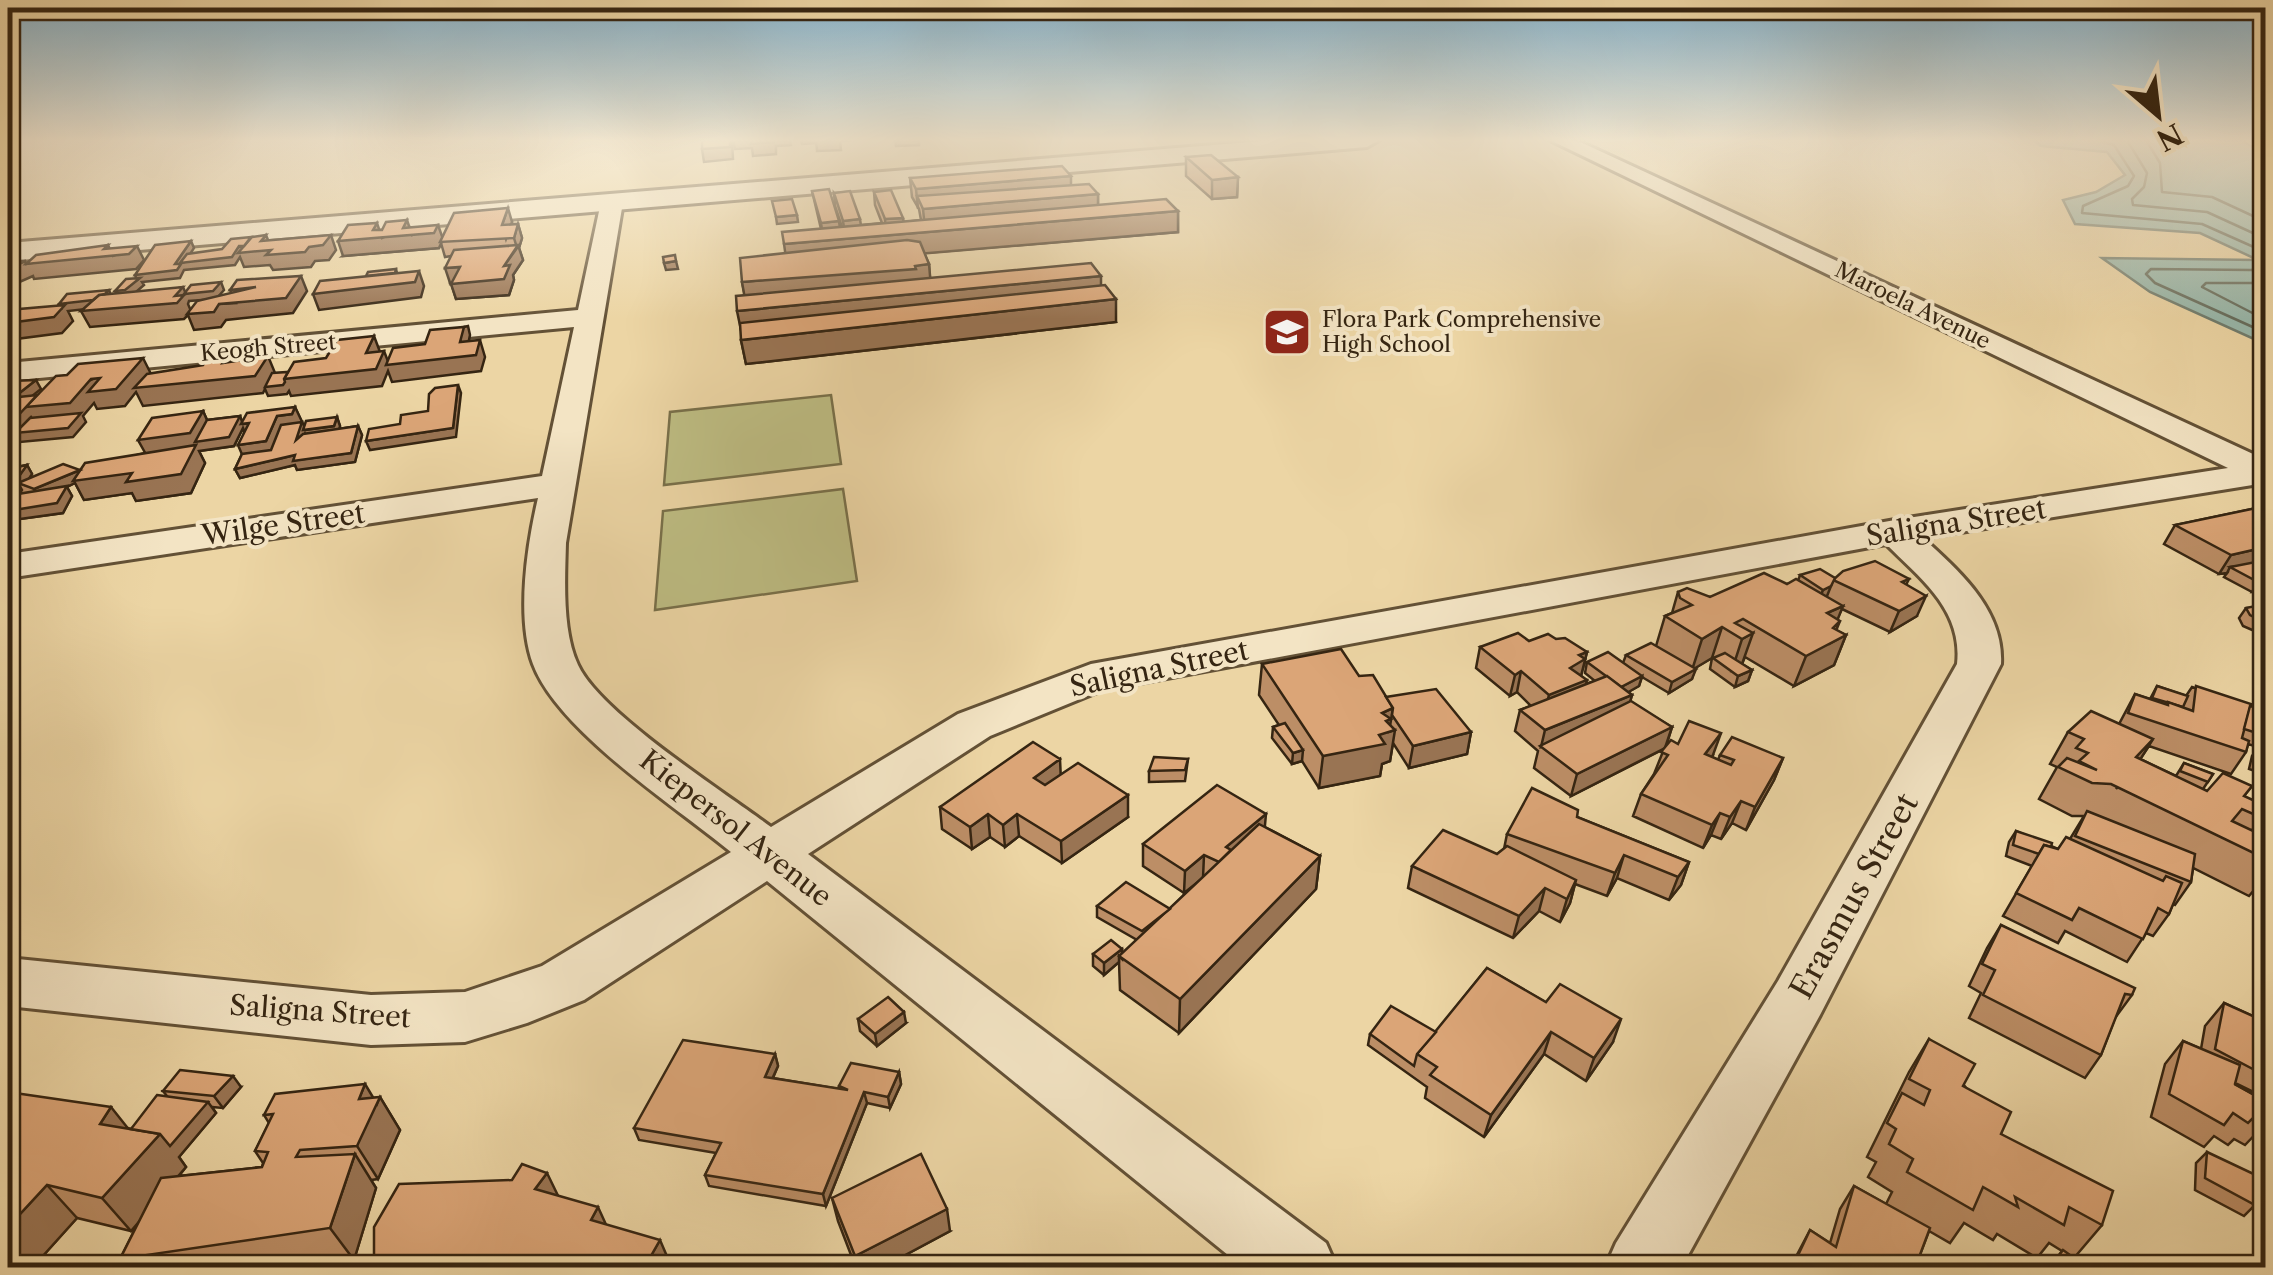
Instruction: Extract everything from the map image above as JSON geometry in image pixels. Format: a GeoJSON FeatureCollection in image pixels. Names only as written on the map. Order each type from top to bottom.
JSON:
{"type":"FeatureCollection","features":[{"type":"Feature","properties":{"kind":"street"},"geometry":{"type":"LineString","coordinates":[[8,252],[642,200]]}},
{"type":"Feature","properties":{"kind":"street","name":"Maroela Avenue"},"geometry":{"type":"LineString","coordinates":[[1686,200],[2266,473]]}},
{"type":"Feature","properties":{"kind":"street","name":"Kiepersol Avenue"},"geometry":{"type":"LineString","coordinates":[[612,202],[547,543],[544,596],[550,646],[570,691],[586,711],[1301,1268]]}},
{"type":"Feature","properties":{"kind":"street","name":"Keogh Street"},"geometry":{"type":"LineString","coordinates":[[8,372],[588,317]]}},
{"type":"Feature","properties":{"kind":"street","name":"Saligna Street"},"geometry":{"type":"LineString","coordinates":[[8,982],[371,1020],[465,1017],[506,1006],[563,983],[974,725],[1091,678],[1895,531],[2266,473]]}},
{"type":"Feature","properties":{"kind":"street","name":"Wilge Street"},"geometry":{"type":"LineString","coordinates":[[8,566],[559,484]]}},
{"type":"Feature","properties":{"kind":"street","name":"Erasmus Street"},"geometry":{"type":"LineString","coordinates":[[1641,1268],[1799,998],[1980,664],[1981,636],[1970,613],[1895,531]]}},
{"type":"Feature","properties":{"kind":"shaded area"},"geometry":{"type":"Polygon","coordinates":[[[831,395],[841,464],[664,485],[670,412],[831,395]]]}},
{"type":"Feature","properties":{"kind":"shaded area"},"geometry":{"type":"Polygon","coordinates":[[[843,489],[857,581],[655,610],[663,511],[843,489]]]}},
{"type":"Feature","properties":{"kind":"water"},"geometry":{"type":"Polygon","coordinates":[[[2063,200],[2265,200],[2265,344],[2150,292],[2102,258],[2258,260],[2200,233],[2075,224],[2063,200]]]}},
{"type":"Feature","properties":{"kind":"building"},"geometry":{"type":"Polygon","coordinates":[[[792,200],[797,215],[776,217],[772,201],[792,200]]]}},
{"type":"Feature","properties":{"kind":"building"},"geometry":{"type":"Polygon","coordinates":[[[814,200],[832,200],[839,221],[821,223],[814,200]]]}},
{"type":"Feature","properties":{"kind":"building"},"geometry":{"type":"Polygon","coordinates":[[[836,200],[853,200],[860,219],[843,221],[836,200]]]}},
{"type":"Feature","properties":{"kind":"building"},"geometry":{"type":"Polygon","coordinates":[[[877,200],[895,200],[903,218],[885,219],[877,200]]]}},
{"type":"Feature","properties":{"kind":"building"},"geometry":{"type":"Polygon","coordinates":[[[919,200],[1034,200],[923,209],[919,200]]]}},
{"type":"Feature","properties":{"kind":"building"},"geometry":{"type":"Polygon","coordinates":[[[1160,200],[1166,200],[1178,211],[784,244],[782,232],[1160,200]]]}},
{"type":"Feature","properties":{"kind":"building"},"geometry":{"type":"Polygon","coordinates":[[[508,208],[502,225],[518,224],[514,238],[440,242],[454,213],[508,208]]]}},
{"type":"Feature","properties":{"kind":"building"},"geometry":{"type":"Polygon","coordinates":[[[407,220],[403,228],[438,225],[434,233],[338,241],[348,225],[377,223],[373,230],[382,230],[386,222],[407,220]]]}},
{"type":"Feature","properties":{"kind":"building"},"geometry":{"type":"Polygon","coordinates":[[[266,235],[261,241],[331,235],[323,245],[309,247],[305,252],[238,253],[252,237],[266,235]]]}},
{"type":"Feature","properties":{"kind":"building"},"geometry":{"type":"Polygon","coordinates":[[[251,237],[232,257],[180,263],[187,254],[222,249],[231,239],[251,237]]]}},
{"type":"Feature","properties":{"kind":"building"},"geometry":{"type":"Polygon","coordinates":[[[907,240],[920,242],[929,264],[915,266],[916,269],[742,282],[740,258],[907,240]]]}},
{"type":"Feature","properties":{"kind":"building"},"geometry":{"type":"Polygon","coordinates":[[[191,241],[175,264],[181,264],[177,270],[135,275],[155,245],[191,241]]]}},
{"type":"Feature","properties":{"kind":"building"},"geometry":{"type":"Polygon","coordinates":[[[108,245],[104,249],[137,246],[129,254],[26,264],[36,255],[108,245]]]}},
{"type":"Feature","properties":{"kind":"building"},"geometry":{"type":"Polygon","coordinates":[[[518,245],[504,266],[510,265],[504,279],[451,284],[460,267],[445,268],[454,250],[518,245]]]}},
{"type":"Feature","properties":{"kind":"building"},"geometry":{"type":"Polygon","coordinates":[[[675,255],[676,261],[664,263],[663,257],[675,255]]]}},
{"type":"Feature","properties":{"kind":"building"},"geometry":{"type":"Polygon","coordinates":[[[8,261],[25,261],[8,269],[8,261]]]}},
{"type":"Feature","properties":{"kind":"building"},"geometry":{"type":"Polygon","coordinates":[[[1091,263],[1101,276],[737,311],[736,296],[1091,263]]]}},
{"type":"Feature","properties":{"kind":"building"},"geometry":{"type":"Polygon","coordinates":[[[396,269],[395,273],[366,276],[368,272],[396,269]]]}},
{"type":"Feature","properties":{"kind":"building"},"geometry":{"type":"Polygon","coordinates":[[[419,271],[415,282],[313,294],[320,281],[419,271]]]}},
{"type":"Feature","properties":{"kind":"building"},"geometry":{"type":"Polygon","coordinates":[[[301,276],[286,298],[219,304],[214,312],[187,314],[197,301],[256,287],[230,290],[237,280],[301,276]]]}},
{"type":"Feature","properties":{"kind":"building"},"geometry":{"type":"Polygon","coordinates":[[[140,278],[125,290],[115,291],[126,279],[140,278]]]}},
{"type":"Feature","properties":{"kind":"building"},"geometry":{"type":"Polygon","coordinates":[[[221,282],[213,291],[184,294],[191,285],[221,282]]]}},
{"type":"Feature","properties":{"kind":"building"},"geometry":{"type":"Polygon","coordinates":[[[1105,285],[1116,299],[741,340],[740,323],[1105,285]]]}},
{"type":"Feature","properties":{"kind":"building"},"geometry":{"type":"Polygon","coordinates":[[[183,287],[175,296],[184,295],[177,303],[81,311],[99,295],[183,287]]]}},
{"type":"Feature","properties":{"kind":"building"},"geometry":{"type":"Polygon","coordinates":[[[109,290],[93,300],[59,304],[67,294],[109,290]]]}},
{"type":"Feature","properties":{"kind":"building"},"geometry":{"type":"Polygon","coordinates":[[[65,305],[54,317],[8,323],[8,310],[65,305]]]}},
{"type":"Feature","properties":{"kind":"building"},"geometry":{"type":"Polygon","coordinates":[[[464,327],[460,342],[480,340],[476,355],[386,365],[393,348],[425,344],[430,330],[464,327]]]}},
{"type":"Feature","properties":{"kind":"building"},"geometry":{"type":"Polygon","coordinates":[[[374,336],[366,353],[384,351],[376,369],[284,379],[294,362],[326,358],[337,340],[374,336]]]}},
{"type":"Feature","properties":{"kind":"building"},"geometry":{"type":"Polygon","coordinates":[[[229,356],[223,363],[268,356],[255,376],[134,388],[147,374],[203,365],[208,358],[229,356]]]}},
{"type":"Feature","properties":{"kind":"building"},"geometry":{"type":"Polygon","coordinates":[[[143,358],[116,389],[88,392],[100,378],[91,379],[70,403],[26,407],[56,376],[67,375],[78,364],[143,358]]]}},
{"type":"Feature","properties":{"kind":"building"},"geometry":{"type":"Polygon","coordinates":[[[288,372],[283,385],[265,387],[272,373],[288,372]]]}},
{"type":"Feature","properties":{"kind":"building"},"geometry":{"type":"Polygon","coordinates":[[[36,380],[8,402],[8,383],[36,380]]]}},
{"type":"Feature","properties":{"kind":"building"},"geometry":{"type":"Polygon","coordinates":[[[458,385],[453,428],[366,441],[369,429],[400,424],[401,415],[428,411],[429,394],[435,388],[458,385]]]}},
{"type":"Feature","properties":{"kind":"building"},"geometry":{"type":"Polygon","coordinates":[[[37,395],[8,422],[8,409],[19,397],[37,395]]]}},
{"type":"Feature","properties":{"kind":"building"},"geometry":{"type":"Polygon","coordinates":[[[295,407],[292,414],[277,416],[266,441],[238,445],[249,423],[241,424],[247,413],[295,407]]]}},
{"type":"Feature","properties":{"kind":"building"},"geometry":{"type":"Polygon","coordinates":[[[203,411],[190,433],[138,440],[152,418],[203,411]]]}},
{"type":"Feature","properties":{"kind":"building"},"geometry":{"type":"Polygon","coordinates":[[[81,413],[68,428],[15,433],[30,418],[81,413]]]}},
{"type":"Feature","properties":{"kind":"building"},"geometry":{"type":"Polygon","coordinates":[[[240,416],[229,437],[195,442],[207,420],[240,416]]]}},
{"type":"Feature","properties":{"kind":"building"},"geometry":{"type":"Polygon","coordinates":[[[337,417],[334,426],[303,430],[306,421],[337,417]]]}},
{"type":"Feature","properties":{"kind":"building"},"geometry":{"type":"Polygon","coordinates":[[[302,422],[296,440],[303,434],[358,426],[351,453],[293,461],[295,455],[235,469],[242,454],[271,450],[281,425],[302,422]]]}},
{"type":"Feature","properties":{"kind":"building"},"geometry":{"type":"Polygon","coordinates":[[[196,445],[181,474],[126,482],[132,473],[73,481],[85,463],[196,445]]]}},
{"type":"Feature","properties":{"kind":"building"},"geometry":{"type":"Polygon","coordinates":[[[63,464],[80,470],[34,489],[18,483],[63,464]]]}},
{"type":"Feature","properties":{"kind":"building"},"geometry":{"type":"Polygon","coordinates":[[[27,465],[10,489],[8,490],[8,469],[27,465]]]}},
{"type":"Feature","properties":{"kind":"building"},"geometry":{"type":"Polygon","coordinates":[[[67,486],[57,503],[8,511],[18,494],[67,486]]]}},
{"type":"Feature","properties":{"kind":"building"},"geometry":{"type":"Polygon","coordinates":[[[2266,506],[2266,547],[2231,555],[2175,525],[2266,506]]]}},
{"type":"Feature","properties":{"kind":"building"},"geometry":{"type":"Polygon","coordinates":[[[2266,560],[2266,581],[2258,582],[2230,567],[2266,560]]]}},
{"type":"Feature","properties":{"kind":"building"},"geometry":{"type":"Polygon","coordinates":[[[1875,561],[1909,579],[1902,582],[1926,596],[1899,611],[1833,580],[1843,571],[1875,561]]]}},
{"type":"Feature","properties":{"kind":"building"},"geometry":{"type":"Polygon","coordinates":[[[1820,569],[1835,578],[1823,590],[1800,575],[1820,569]]]}},
{"type":"Feature","properties":{"kind":"building"},"geometry":{"type":"Polygon","coordinates":[[[1764,573],[1787,584],[1796,579],[1843,606],[1827,613],[1840,621],[1833,628],[1846,635],[1806,656],[1743,619],[1735,623],[1753,633],[1742,639],[1722,627],[1702,639],[1665,616],[1692,605],[1680,598],[1678,592],[1687,588],[1710,597],[1764,573]]]}},
{"type":"Feature","properties":{"kind":"building"},"geometry":{"type":"Polygon","coordinates":[[[2266,607],[2266,623],[2250,615],[2246,608],[2266,607]]]}},
{"type":"Feature","properties":{"kind":"building"},"geometry":{"type":"Polygon","coordinates":[[[1518,633],[1529,641],[1548,634],[1556,639],[1565,638],[1587,652],[1579,655],[1585,659],[1570,668],[1587,680],[1549,695],[1521,671],[1515,675],[1480,647],[1518,633]]]}},
{"type":"Feature","properties":{"kind":"building"},"geometry":{"type":"Polygon","coordinates":[[[1651,643],[1696,669],[1672,682],[1626,655],[1651,643]]]}},
{"type":"Feature","properties":{"kind":"building"},"geometry":{"type":"Polygon","coordinates":[[[1341,649],[1359,676],[1373,675],[1393,708],[1382,713],[1391,719],[1386,721],[1395,730],[1379,735],[1385,744],[1323,756],[1262,664],[1341,649]]]}},
{"type":"Feature","properties":{"kind":"building"},"geometry":{"type":"Polygon","coordinates":[[[1608,652],[1642,676],[1621,687],[1587,662],[1608,652]]]}},
{"type":"Feature","properties":{"kind":"building"},"geometry":{"type":"Polygon","coordinates":[[[1725,653],[1752,670],[1738,676],[1713,658],[1725,653]]]}},
{"type":"Feature","properties":{"kind":"building"},"geometry":{"type":"Polygon","coordinates":[[[1607,676],[1632,695],[1545,730],[1520,710],[1607,676]]]}},
{"type":"Feature","properties":{"kind":"building"},"geometry":{"type":"Polygon","coordinates":[[[2157,686],[2188,696],[2183,707],[2152,698],[2157,686]]]}},
{"type":"Feature","properties":{"kind":"building"},"geometry":{"type":"Polygon","coordinates":[[[2196,686],[2251,704],[2242,738],[2249,741],[2246,752],[2128,713],[2135,694],[2193,711],[2196,686]]]}},
{"type":"Feature","properties":{"kind":"building"},"geometry":{"type":"Polygon","coordinates":[[[1436,689],[1471,732],[1413,746],[1392,715],[1393,708],[1386,697],[1436,689]]]}},
{"type":"Feature","properties":{"kind":"building"},"geometry":{"type":"Polygon","coordinates":[[[1631,701],[1672,727],[1577,774],[1540,746],[1631,701]]]}},
{"type":"Feature","properties":{"kind":"building"},"geometry":{"type":"Polygon","coordinates":[[[2250,706],[2266,710],[2266,736],[2244,729],[2250,706]]]}},
{"type":"Feature","properties":{"kind":"building"},"geometry":{"type":"Polygon","coordinates":[[[2091,711],[2153,739],[2136,757],[2207,791],[2223,773],[2252,786],[2244,796],[2266,806],[2266,811],[2260,817],[2242,809],[2232,821],[2266,837],[2266,859],[2111,784],[2092,783],[2058,767],[2067,758],[2097,770],[2079,761],[2088,753],[2076,748],[2084,739],[2068,732],[2091,711]]]}},
{"type":"Feature","properties":{"kind":"building"},"geometry":{"type":"Polygon","coordinates":[[[1689,721],[1721,733],[1705,754],[1731,765],[1734,760],[1720,755],[1732,737],[1783,758],[1755,807],[1741,801],[1730,817],[1720,813],[1712,825],[1641,794],[1668,755],[1661,752],[1671,740],[1678,744],[1689,721]]]}},
{"type":"Feature","properties":{"kind":"building"},"geometry":{"type":"Polygon","coordinates":[[[1285,723],[1303,750],[1293,753],[1273,727],[1285,723]]]}},
{"type":"Feature","properties":{"kind":"building"},"geometry":{"type":"Polygon","coordinates":[[[1033,742],[1060,759],[1034,778],[1045,785],[1078,763],[1128,795],[1061,841],[1017,814],[1003,825],[988,814],[970,827],[940,807],[1033,742]]]}},
{"type":"Feature","properties":{"kind":"building"},"geometry":{"type":"Polygon","coordinates":[[[2259,745],[2266,747],[2266,761],[2257,758],[2259,745]]]}},
{"type":"Feature","properties":{"kind":"building"},"geometry":{"type":"Polygon","coordinates":[[[1154,757],[1188,759],[1185,770],[1149,771],[1154,757]]]}},
{"type":"Feature","properties":{"kind":"building"},"geometry":{"type":"Polygon","coordinates":[[[2184,763],[2213,774],[2208,782],[2180,771],[2184,763]]]}},
{"type":"Feature","properties":{"kind":"building"},"geometry":{"type":"Polygon","coordinates":[[[1217,785],[1266,814],[1226,847],[1231,850],[1219,862],[1204,855],[1185,871],[1143,844],[1217,785]]]}},
{"type":"Feature","properties":{"kind":"building"},"geometry":{"type":"Polygon","coordinates":[[[1532,788],[1578,810],[1577,817],[1689,862],[1678,877],[1624,855],[1615,873],[1507,834],[1532,788]]]}},
{"type":"Feature","properties":{"kind":"building"},"geometry":{"type":"Polygon","coordinates":[[[2087,811],[2195,854],[2191,882],[2075,836],[2087,811]]]}},
{"type":"Feature","properties":{"kind":"building"},"geometry":{"type":"Polygon","coordinates":[[[1259,824],[1320,856],[1180,999],[1119,956],[1259,824]]]}},
{"type":"Feature","properties":{"kind":"building"},"geometry":{"type":"Polygon","coordinates":[[[1443,830],[1497,854],[1507,846],[1576,880],[1567,899],[1545,888],[1519,916],[1412,866],[1443,830]]]}},
{"type":"Feature","properties":{"kind":"building"},"geometry":{"type":"Polygon","coordinates":[[[2016,831],[2052,843],[2051,847],[2044,845],[2039,854],[2013,845],[2016,831]]]}},
{"type":"Feature","properties":{"kind":"building"},"geometry":{"type":"Polygon","coordinates":[[[2066,837],[2163,881],[2166,876],[2182,883],[2169,914],[2158,908],[2143,939],[2079,908],[2072,920],[2016,893],[2044,845],[2058,849],[2066,837]]]}},
{"type":"Feature","properties":{"kind":"building"},"geometry":{"type":"Polygon","coordinates":[[[1126,882],[1170,909],[1142,931],[1097,906],[1126,882]]]}},
{"type":"Feature","properties":{"kind":"building"},"geometry":{"type":"Polygon","coordinates":[[[2001,925],[2135,988],[2132,995],[2125,994],[2101,1055],[1983,995],[1995,970],[1982,964],[2001,925]]]}},
{"type":"Feature","properties":{"kind":"building"},"geometry":{"type":"Polygon","coordinates":[[[1111,940],[1122,949],[1104,963],[1093,954],[1111,940]]]}},
{"type":"Feature","properties":{"kind":"building"},"geometry":{"type":"Polygon","coordinates":[[[1487,968],[1546,1002],[1560,984],[1621,1019],[1594,1058],[1551,1032],[1491,1115],[1430,1075],[1437,1067],[1417,1054],[1487,968]]]}},
{"type":"Feature","properties":{"kind":"building"},"geometry":{"type":"Polygon","coordinates":[[[888,997],[904,1012],[875,1034],[858,1019],[888,997]]]}},
{"type":"Feature","properties":{"kind":"building"},"geometry":{"type":"Polygon","coordinates":[[[2224,1003],[2266,1022],[2266,1076],[2215,1049],[2224,1003]]]}},
{"type":"Feature","properties":{"kind":"building"},"geometry":{"type":"Polygon","coordinates":[[[1391,1006],[1436,1032],[1417,1054],[1414,1066],[1370,1034],[1391,1006]]]}},
{"type":"Feature","properties":{"kind":"building"},"geometry":{"type":"Polygon","coordinates":[[[1929,1039],[1975,1064],[1963,1086],[2011,1112],[2001,1134],[2113,1191],[2102,1225],[2069,1207],[2064,1225],[2015,1197],[2018,1207],[1983,1187],[1973,1210],[1907,1172],[1913,1159],[1889,1144],[1896,1129],[1887,1123],[1902,1093],[1924,1105],[1930,1090],[1909,1079],[1929,1039]]]}},
{"type":"Feature","properties":{"kind":"building"},"geometry":{"type":"Polygon","coordinates":[[[683,1040],[775,1054],[765,1077],[848,1090],[839,1086],[851,1063],[899,1072],[888,1097],[864,1092],[823,1194],[705,1175],[721,1143],[634,1128],[683,1040]]]}},
{"type":"Feature","properties":{"kind":"building"},"geometry":{"type":"Polygon","coordinates":[[[2183,1041],[2240,1065],[2235,1084],[2256,1096],[2254,1104],[2266,1111],[2266,1123],[2254,1117],[2248,1123],[2233,1113],[2224,1125],[2169,1094],[2183,1041]]]}},
{"type":"Feature","properties":{"kind":"building"},"geometry":{"type":"Polygon","coordinates":[[[180,1070],[233,1076],[214,1096],[163,1091],[180,1070]]]}},
{"type":"Feature","properties":{"kind":"building"},"geometry":{"type":"Polygon","coordinates":[[[365,1084],[359,1099],[380,1097],[357,1146],[300,1150],[296,1157],[355,1154],[330,1228],[120,1259],[161,1178],[262,1167],[268,1152],[255,1151],[273,1114],[264,1115],[275,1094],[365,1084]]]}},
{"type":"Feature","properties":{"kind":"building"},"geometry":{"type":"Polygon","coordinates":[[[2237,1084],[2266,1098],[2266,1111],[2254,1104],[2256,1096],[2237,1084]]]}},
{"type":"Feature","properties":{"kind":"building"},"geometry":{"type":"Polygon","coordinates":[[[8,1092],[111,1107],[100,1124],[160,1134],[102,1198],[47,1185],[8,1227],[8,1092]]]}},
{"type":"Feature","properties":{"kind":"building"},"geometry":{"type":"Polygon","coordinates":[[[157,1095],[208,1102],[170,1146],[160,1134],[131,1129],[157,1095]]]}},
{"type":"Feature","properties":{"kind":"building"},"geometry":{"type":"Polygon","coordinates":[[[2207,1152],[2260,1177],[2255,1205],[2205,1178],[2207,1152]]]}},
{"type":"Feature","properties":{"kind":"building"},"geometry":{"type":"Polygon","coordinates":[[[921,1154],[947,1209],[855,1256],[832,1198],[921,1154]]]}},
{"type":"Feature","properties":{"kind":"building"},"geometry":{"type":"Polygon","coordinates":[[[522,1164],[547,1173],[535,1189],[598,1207],[591,1220],[660,1240],[644,1268],[374,1268],[374,1227],[399,1184],[512,1180],[522,1164]]]}},
{"type":"Feature","properties":{"kind":"building"},"geometry":{"type":"Polygon","coordinates":[[[1854,1186],[1930,1228],[1915,1268],[1792,1268],[1810,1230],[1836,1247],[1854,1186]]]}},
{"type":"Feature","properties":{"kind":"building"},"geometry":{"type":"Polygon","coordinates":[[[2063,1250],[2088,1268],[2053,1268],[2063,1250]]]}},
{"type":"Feature","properties":{"kind":"building"},"geometry":{"type":"Polygon","coordinates":[[[1112,1258],[1122,1268],[1105,1268],[1112,1258]]]}},
{"type":"Feature","properties":{"kind":"place","name":"Flora Park Comprehensive High School"},"geometry":{"type":"Point","coordinates":[1287,332]}}]}
